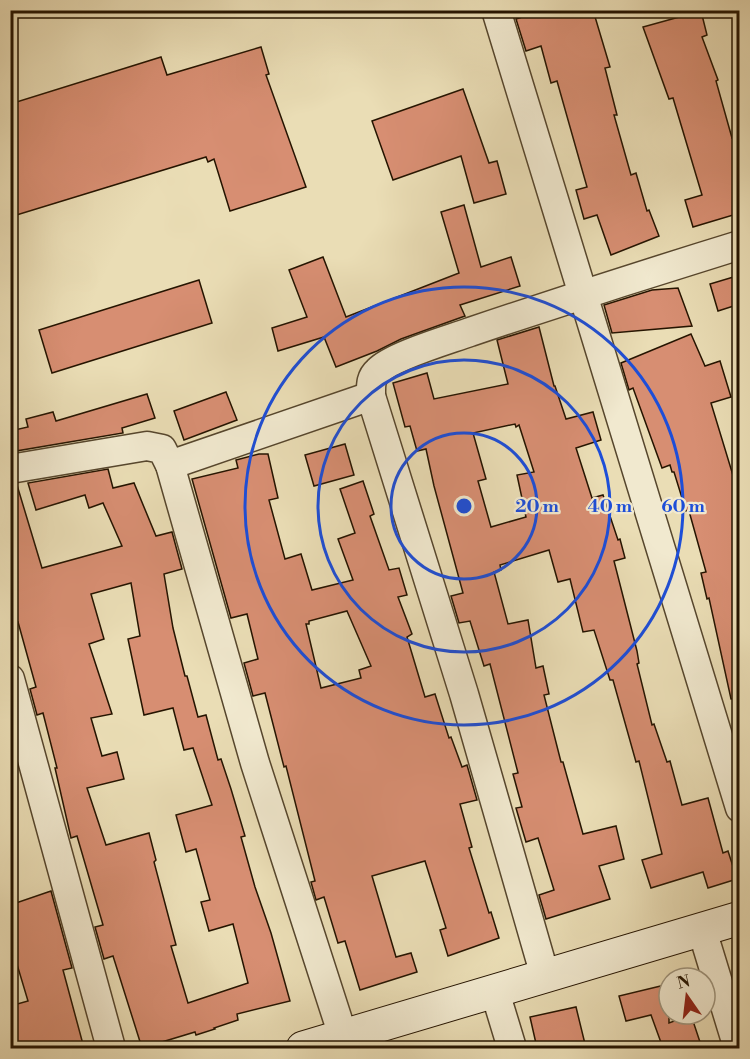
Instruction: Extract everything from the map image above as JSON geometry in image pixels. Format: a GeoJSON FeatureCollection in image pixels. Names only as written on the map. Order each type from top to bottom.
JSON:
{"type":"FeatureCollection","features":[{"type":"Feature","properties":{"kind":"main road"},"geometry":{"type":"LineString","coordinates":[[303,1048],[740,918]]}},
{"type":"Feature","properties":{"kind":"street"},"geometry":{"type":"LineString","coordinates":[[496,10],[740,808]]}},
{"type":"Feature","properties":{"kind":"street"},"geometry":{"type":"LineString","coordinates":[[545,976],[464,694],[371,396],[371,381],[376,372],[387,364],[443,342],[582,294],[740,246]]}},
{"type":"Feature","properties":{"kind":"street"},"geometry":{"type":"LineString","coordinates":[[170,465],[371,396]]}},
{"type":"Feature","properties":{"kind":"street"},"geometry":{"type":"LineString","coordinates":[[10,469],[147,446],[162,449],[170,465],[255,763],[343,1036]]}},
{"type":"Feature","properties":{"kind":"street"},"geometry":{"type":"LineString","coordinates":[[10,680],[111,1048]]}},
{"type":"Feature","properties":{"kind":"street"},"geometry":{"type":"LineString","coordinates":[[702,930],[738,1048]]}},
{"type":"Feature","properties":{"kind":"street"},"geometry":{"type":"LineString","coordinates":[[495,992],[512,1048]]}},
{"type":"Feature","properties":{"kind":"building"},"geometry":{"type":"Polygon","coordinates":[[[544,10],[593,10],[610,67],[605,68],[617,115],[614,115],[631,175],[636,173],[647,211],[649,210],[659,236],[611,255],[597,215],[584,219],[576,190],[587,187],[557,81],[551,83],[541,46],[526,51],[516,19],[544,10]]]}},
{"type":"Feature","properties":{"kind":"building"},"geometry":{"type":"Polygon","coordinates":[[[701,11],[707,35],[702,37],[718,80],[716,81],[732,138],[740,136],[740,213],[693,227],[685,200],[702,195],[673,98],[669,99],[643,27],[701,11]]]}},
{"type":"Feature","properties":{"kind":"building"},"geometry":{"type":"Polygon","coordinates":[[[261,47],[269,74],[266,75],[306,187],[230,211],[214,159],[208,162],[206,157],[10,217],[10,104],[161,57],[167,75],[261,47]]]}},
{"type":"Feature","properties":{"kind":"building"},"geometry":{"type":"Polygon","coordinates":[[[463,89],[489,163],[497,161],[506,194],[474,203],[461,156],[393,180],[372,121],[463,89]]]}},
{"type":"Feature","properties":{"kind":"building"},"geometry":{"type":"Polygon","coordinates":[[[464,205],[481,267],[511,257],[520,286],[460,305],[465,316],[401,339],[336,367],[324,337],[278,351],[272,328],[307,317],[289,270],[323,257],[346,317],[459,273],[441,212],[464,205]]]}},
{"type":"Feature","properties":{"kind":"building"},"geometry":{"type":"Polygon","coordinates":[[[740,275],[740,304],[718,311],[710,284],[740,275]]]}},
{"type":"Feature","properties":{"kind":"building"},"geometry":{"type":"Polygon","coordinates":[[[199,280],[212,323],[52,373],[39,330],[199,280]]]}},
{"type":"Feature","properties":{"kind":"building"},"geometry":{"type":"Polygon","coordinates":[[[678,288],[692,326],[612,333],[604,305],[652,290],[678,288]]]}},
{"type":"Feature","properties":{"kind":"building"},"geometry":{"type":"Polygon","coordinates":[[[539,327],[554,386],[566,419],[593,412],[601,440],[576,448],[592,498],[603,495],[618,540],[620,539],[625,558],[614,561],[637,651],[639,663],[637,664],[652,725],[654,724],[667,762],[670,761],[682,805],[708,798],[723,853],[728,851],[737,879],[708,888],[703,872],[651,888],[642,860],[662,854],[639,761],[636,762],[613,680],[610,680],[594,630],[583,632],[570,579],[558,582],[549,550],[500,565],[501,570],[494,572],[508,624],[528,620],[536,668],[543,666],[549,694],[544,695],[583,834],[616,826],[624,859],[599,866],[610,899],[546,919],[539,895],[554,890],[538,838],[526,842],[516,808],[522,807],[513,774],[518,773],[490,664],[484,666],[470,621],[459,623],[451,596],[463,593],[426,449],[417,451],[410,426],[405,427],[393,383],[427,373],[434,399],[508,384],[497,340],[539,327]],[[515,424],[473,433],[486,479],[478,481],[491,527],[526,517],[517,475],[534,472],[519,425],[516,427],[515,424]]]}},
{"type":"Feature","properties":{"kind":"building"},"geometry":{"type":"Polygon","coordinates":[[[691,334],[705,366],[720,361],[731,397],[711,403],[735,482],[740,480],[740,698],[731,699],[709,598],[707,599],[701,573],[706,572],[689,511],[686,511],[670,465],[662,468],[633,388],[629,390],[621,363],[691,334]]]}},
{"type":"Feature","properties":{"kind":"building"},"geometry":{"type":"Polygon","coordinates":[[[226,392],[237,420],[184,440],[174,411],[226,392]]]}},
{"type":"Feature","properties":{"kind":"building"},"geometry":{"type":"Polygon","coordinates":[[[147,394],[155,418],[122,428],[123,433],[10,452],[10,431],[28,427],[26,419],[53,412],[56,421],[147,394]]]}},
{"type":"Feature","properties":{"kind":"building"},"geometry":{"type":"Polygon","coordinates":[[[345,444],[354,475],[314,486],[305,455],[345,444]]]}},
{"type":"Feature","properties":{"kind":"building"},"geometry":{"type":"Polygon","coordinates":[[[268,454],[278,498],[269,500],[285,559],[301,554],[312,590],[353,580],[338,539],[355,533],[340,489],[363,481],[374,514],[370,516],[389,570],[399,568],[407,595],[398,597],[412,634],[407,637],[425,697],[435,694],[449,738],[451,737],[462,767],[467,765],[477,800],[460,804],[472,847],[469,848],[499,938],[448,956],[440,930],[446,928],[425,861],[372,876],[396,957],[411,953],[417,972],[360,990],[345,941],[338,943],[324,897],[316,900],[311,882],[315,881],[265,693],[253,696],[244,663],[258,659],[247,614],[231,618],[192,479],[238,468],[236,460],[268,454]],[[347,611],[309,621],[309,624],[306,624],[321,688],[361,678],[359,670],[371,666],[347,611]]]}},
{"type":"Feature","properties":{"kind":"building"},"geometry":{"type":"Polygon","coordinates":[[[108,469],[113,488],[134,483],[156,536],[172,532],[182,569],[164,574],[173,628],[185,676],[187,676],[198,717],[206,715],[218,760],[221,759],[231,789],[245,836],[241,837],[290,1001],[237,1014],[238,1020],[215,1029],[196,1035],[195,1032],[142,1048],[113,956],[104,959],[95,927],[103,925],[77,836],[71,838],[43,713],[37,715],[30,689],[36,687],[18,622],[10,624],[10,485],[17,485],[42,568],[122,546],[103,503],[89,508],[85,495],[36,510],[28,483],[108,469]],[[131,583],[91,594],[104,639],[89,644],[112,714],[91,718],[102,756],[117,752],[124,779],[87,788],[106,845],[149,833],[156,860],[154,862],[176,945],[171,946],[188,1003],[248,983],[233,924],[209,931],[201,902],[210,900],[196,849],[186,852],[176,815],[212,805],[193,748],[184,750],[173,708],[144,715],[128,639],[140,636],[131,583]]]}},
{"type":"Feature","properties":{"kind":"building"},"geometry":{"type":"Polygon","coordinates":[[[51,891],[72,968],[63,970],[84,1048],[10,1048],[10,1006],[28,1001],[10,941],[10,905],[51,891]]]}},
{"type":"Feature","properties":{"kind":"building"},"geometry":{"type":"Polygon","coordinates":[[[657,987],[657,1026],[695,1026],[702,1048],[663,1048],[651,1015],[626,1021],[619,996],[657,987]]]}},
{"type":"Feature","properties":{"kind":"building"},"geometry":{"type":"Polygon","coordinates":[[[576,1007],[586,1048],[537,1048],[530,1017],[576,1007]]]}}]}
